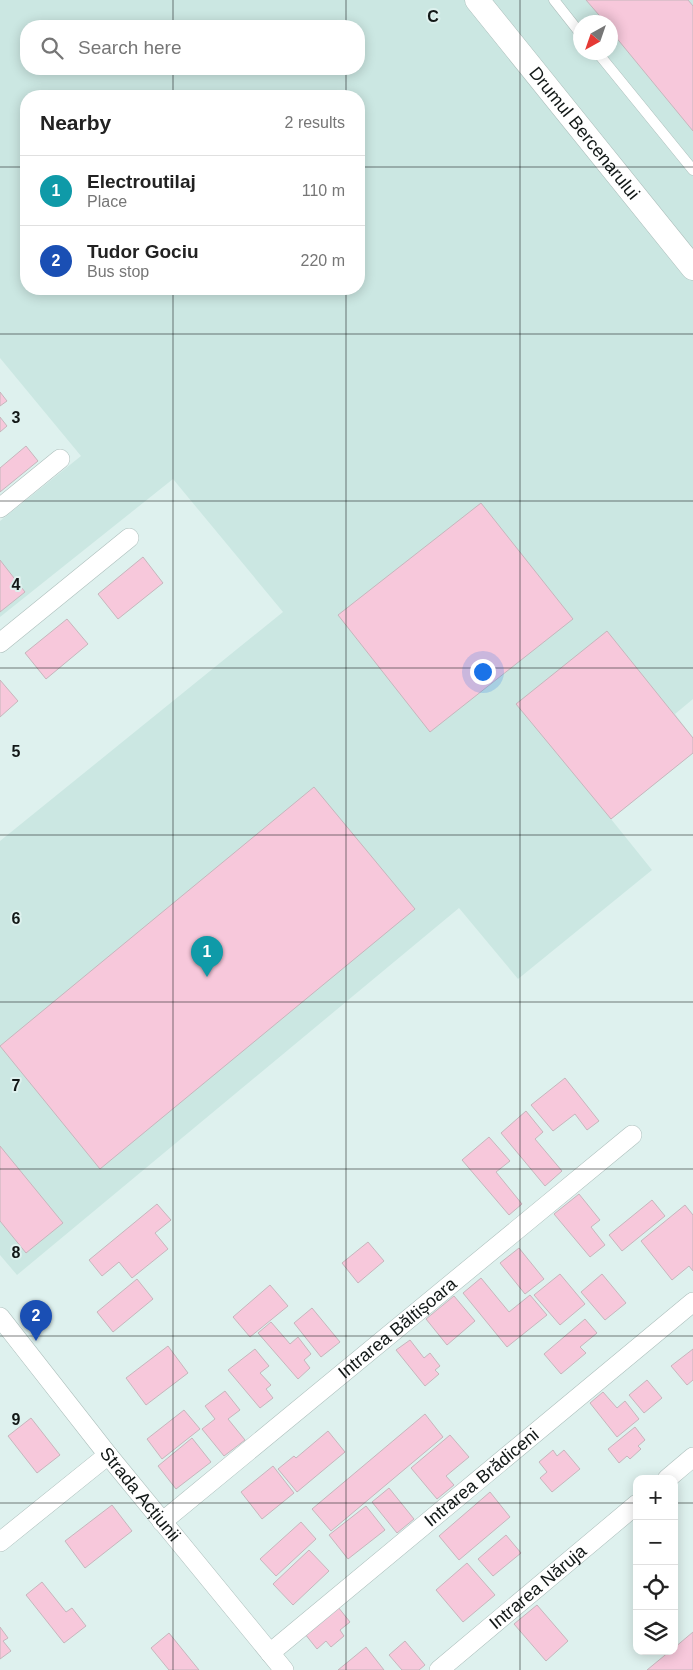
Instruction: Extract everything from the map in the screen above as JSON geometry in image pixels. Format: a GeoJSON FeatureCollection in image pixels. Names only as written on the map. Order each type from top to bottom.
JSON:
{"type":"FeatureCollection","features":[{"type":"Feature","properties":{"kind":"street","name":"Drumul Bercenarului"},"geometry":{"type":"LineString","coordinates":[[476,0],[693,268]]}},
{"type":"Feature","properties":{"kind":"street"},"geometry":{"type":"LineString","coordinates":[[0,508],[60,459]]}},
{"type":"Feature","properties":{"kind":"street"},"geometry":{"type":"LineString","coordinates":[[0,643],[130,538]]}},
{"type":"Feature","properties":{"kind":"street","name":"Intrarea Băltișoara"},"geometry":{"type":"LineString","coordinates":[[162,1522],[632,1135]]}},
{"type":"Feature","properties":{"kind":"street","name":"Intrarea Brădiceni"},"geometry":{"type":"LineString","coordinates":[[270,1652],[693,1302]]}},
{"type":"Feature","properties":{"kind":"street","name":"Strada Acțiunii"},"geometry":{"type":"LineString","coordinates":[[0,1317],[108,1455],[284,1670]]}},
{"type":"Feature","properties":{"kind":"street"},"geometry":{"type":"LineString","coordinates":[[0,1542],[108,1455]]}},
{"type":"Feature","properties":{"kind":"street"},"geometry":{"type":"LineString","coordinates":[[672,1475],[693,1457]]}},
{"type":"Feature","properties":{"kind":"street","name":"Intrarea Năruja"},"geometry":{"type":"LineString","coordinates":[[439,1670],[633,1507]]}},
{"type":"Feature","properties":{"kind":"lane"},"geometry":{"type":"LineString","coordinates":[[554,0],[573,23]]}},
{"type":"Feature","properties":{"kind":"lane"},"geometry":{"type":"LineString","coordinates":[[604,60],[693,170]]}},
{"type":"Feature","properties":{"kind":"shaded area"},"geometry":{"type":"Polygon","coordinates":[[[0,0],[693,0],[693,699],[675,714],[693,738],[693,753],[611,819],[652,870],[518,979],[459,908],[17,1275],[0,1255],[0,841],[283,612],[173,479],[0,617],[0,521],[81,456],[0,358],[0,0]]]}},
{"type":"Feature","properties":{"kind":"building"},"geometry":{"type":"Polygon","coordinates":[[[586,0],[688,0],[693,6],[693,131],[618,40],[618,15],[599,15],[586,0]]]}},
{"type":"Feature","properties":{"kind":"building"},"geometry":{"type":"Polygon","coordinates":[[[0,392],[7,401],[0,406],[0,392]]]}},
{"type":"Feature","properties":{"kind":"building"},"geometry":{"type":"Polygon","coordinates":[[[0,417],[7,426],[0,432],[0,417]]]}},
{"type":"Feature","properties":{"kind":"building"},"geometry":{"type":"Polygon","coordinates":[[[26,446],[38,461],[0,492],[0,468],[26,446]]]}},
{"type":"Feature","properties":{"kind":"building"},"geometry":{"type":"Polygon","coordinates":[[[481,503],[573,619],[430,732],[338,615],[481,503]]]}},
{"type":"Feature","properties":{"kind":"building"},"geometry":{"type":"Polygon","coordinates":[[[143,557],[163,583],[118,619],[98,594],[143,557]]]}},
{"type":"Feature","properties":{"kind":"building"},"geometry":{"type":"Polygon","coordinates":[[[0,560],[25,592],[0,612],[0,560]]]}},
{"type":"Feature","properties":{"kind":"building"},"geometry":{"type":"Polygon","coordinates":[[[67,619],[88,644],[46,679],[25,653],[67,619]]]}},
{"type":"Feature","properties":{"kind":"building"},"geometry":{"type":"Polygon","coordinates":[[[607,631],[693,738],[693,753],[611,819],[516,704],[607,631]]]}},
{"type":"Feature","properties":{"kind":"building"},"geometry":{"type":"Polygon","coordinates":[[[0,680],[18,701],[0,717],[0,680]]]}},
{"type":"Feature","properties":{"kind":"building"},"geometry":{"type":"Polygon","coordinates":[[[314,787],[415,909],[100,1169],[0,1046],[314,787]]]}},
{"type":"Feature","properties":{"kind":"building"},"geometry":{"type":"Polygon","coordinates":[[[565,1078],[599,1121],[587,1130],[575,1114],[553,1131],[531,1105],[565,1078]]]}},
{"type":"Feature","properties":{"kind":"building"},"geometry":{"type":"Polygon","coordinates":[[[526,1111],[543,1132],[535,1139],[562,1171],[545,1186],[501,1133],[526,1111]]]}},
{"type":"Feature","properties":{"kind":"building"},"geometry":{"type":"Polygon","coordinates":[[[489,1137],[510,1161],[496,1172],[522,1204],[509,1215],[462,1160],[489,1137]]]}},
{"type":"Feature","properties":{"kind":"building"},"geometry":{"type":"Polygon","coordinates":[[[0,1146],[63,1223],[26,1253],[0,1221],[0,1146]]]}},
{"type":"Feature","properties":{"kind":"building"},"geometry":{"type":"Polygon","coordinates":[[[579,1194],[600,1220],[591,1227],[605,1245],[590,1257],[554,1214],[579,1194]]]}},
{"type":"Feature","properties":{"kind":"building"},"geometry":{"type":"Polygon","coordinates":[[[652,1200],[665,1216],[622,1251],[609,1235],[652,1200]]]}},
{"type":"Feature","properties":{"kind":"building"},"geometry":{"type":"Polygon","coordinates":[[[157,1204],[171,1220],[155,1233],[168,1249],[132,1278],[119,1262],[102,1276],[89,1260],[157,1204]]]}},
{"type":"Feature","properties":{"kind":"building"},"geometry":{"type":"Polygon","coordinates":[[[685,1205],[693,1215],[693,1271],[689,1266],[672,1280],[641,1241],[685,1205]]]}},
{"type":"Feature","properties":{"kind":"building"},"geometry":{"type":"Polygon","coordinates":[[[368,1242],[384,1261],[358,1283],[342,1263],[368,1242]]]}},
{"type":"Feature","properties":{"kind":"building"},"geometry":{"type":"Polygon","coordinates":[[[519,1248],[544,1279],[525,1294],[500,1263],[519,1248]]]}},
{"type":"Feature","properties":{"kind":"building"},"geometry":{"type":"Polygon","coordinates":[[[560,1274],[585,1304],[560,1325],[534,1295],[560,1274]]]}},
{"type":"Feature","properties":{"kind":"building"},"geometry":{"type":"Polygon","coordinates":[[[602,1274],[626,1303],[605,1320],[581,1292],[602,1274]]]}},
{"type":"Feature","properties":{"kind":"building"},"geometry":{"type":"Polygon","coordinates":[[[481,1278],[509,1312],[530,1295],[547,1315],[507,1347],[463,1293],[481,1278]]]}},
{"type":"Feature","properties":{"kind":"building"},"geometry":{"type":"Polygon","coordinates":[[[137,1279],[153,1299],[113,1332],[97,1312],[137,1279]]]}},
{"type":"Feature","properties":{"kind":"building"},"geometry":{"type":"Polygon","coordinates":[[[270,1285],[288,1306],[250,1337],[233,1317],[270,1285]]]}},
{"type":"Feature","properties":{"kind":"building"},"geometry":{"type":"Polygon","coordinates":[[[454,1296],[475,1321],[447,1345],[426,1319],[454,1296]]]}},
{"type":"Feature","properties":{"kind":"building"},"geometry":{"type":"Polygon","coordinates":[[[312,1308],[340,1342],[321,1357],[294,1323],[312,1308]]]}},
{"type":"Feature","properties":{"kind":"building"},"geometry":{"type":"Polygon","coordinates":[[[585,1319],[597,1333],[580,1347],[586,1353],[561,1374],[544,1354],[585,1319]]]}},
{"type":"Feature","properties":{"kind":"building"},"geometry":{"type":"Polygon","coordinates":[[[271,1322],[290,1344],[298,1337],[311,1354],[304,1360],[310,1368],[298,1379],[258,1333],[271,1322]]]}},
{"type":"Feature","properties":{"kind":"building"},"geometry":{"type":"Polygon","coordinates":[[[410,1340],[424,1358],[430,1353],[440,1366],[435,1370],[439,1374],[425,1386],[396,1350],[410,1340]]]}},
{"type":"Feature","properties":{"kind":"building"},"geometry":{"type":"Polygon","coordinates":[[[168,1346],[188,1373],[146,1405],[126,1378],[168,1346]]]}},
{"type":"Feature","properties":{"kind":"building"},"geometry":{"type":"Polygon","coordinates":[[[255,1349],[269,1366],[260,1373],[271,1385],[266,1389],[273,1398],[260,1408],[228,1370],[255,1349]]]}},
{"type":"Feature","properties":{"kind":"building"},"geometry":{"type":"Polygon","coordinates":[[[693,1349],[693,1380],[687,1385],[671,1366],[693,1349]]]}},
{"type":"Feature","properties":{"kind":"building"},"geometry":{"type":"Polygon","coordinates":[[[647,1380],[662,1398],[644,1413],[629,1395],[647,1380]]]}},
{"type":"Feature","properties":{"kind":"building"},"geometry":{"type":"Polygon","coordinates":[[[225,1391],[240,1410],[228,1419],[245,1440],[224,1456],[202,1429],[215,1419],[205,1406],[225,1391]]]}},
{"type":"Feature","properties":{"kind":"building"},"geometry":{"type":"Polygon","coordinates":[[[603,1392],[617,1408],[625,1401],[639,1419],[617,1437],[590,1403],[603,1392]]]}},
{"type":"Feature","properties":{"kind":"building"},"geometry":{"type":"Polygon","coordinates":[[[184,1410],[200,1429],[162,1459],[147,1439],[184,1410]]]}},
{"type":"Feature","properties":{"kind":"building"},"geometry":{"type":"Polygon","coordinates":[[[425,1414],[443,1437],[331,1531],[312,1509],[425,1414]]]}},
{"type":"Feature","properties":{"kind":"building"},"geometry":{"type":"Polygon","coordinates":[[[31,1418],[60,1455],[37,1473],[8,1436],[31,1418]]]}},
{"type":"Feature","properties":{"kind":"building"},"geometry":{"type":"Polygon","coordinates":[[[635,1427],[645,1440],[638,1446],[641,1449],[630,1459],[627,1456],[619,1463],[608,1449],[635,1427]]]}},
{"type":"Feature","properties":{"kind":"building"},"geometry":{"type":"Polygon","coordinates":[[[328,1431],[345,1452],[297,1492],[278,1469],[294,1456],[296,1458],[328,1431]]]}},
{"type":"Feature","properties":{"kind":"building"},"geometry":{"type":"Polygon","coordinates":[[[450,1435],[469,1457],[446,1476],[454,1485],[437,1499],[411,1468],[450,1435]]]}},
{"type":"Feature","properties":{"kind":"building"},"geometry":{"type":"Polygon","coordinates":[[[192,1438],[211,1462],[176,1489],[158,1466],[192,1438]]]}},
{"type":"Feature","properties":{"kind":"building"},"geometry":{"type":"Polygon","coordinates":[[[553,1450],[557,1456],[564,1450],[580,1469],[552,1492],[540,1478],[547,1472],[539,1462],[553,1450]]]}},
{"type":"Feature","properties":{"kind":"building"},"geometry":{"type":"Polygon","coordinates":[[[273,1466],[294,1493],[262,1519],[241,1492],[273,1466]]]}},
{"type":"Feature","properties":{"kind":"building"},"geometry":{"type":"Polygon","coordinates":[[[389,1488],[414,1519],[397,1533],[372,1502],[389,1488]]]}},
{"type":"Feature","properties":{"kind":"building"},"geometry":{"type":"Polygon","coordinates":[[[490,1492],[510,1517],[459,1560],[439,1536],[490,1492]]]}},
{"type":"Feature","properties":{"kind":"building"},"geometry":{"type":"Polygon","coordinates":[[[112,1505],[132,1531],[85,1568],[65,1541],[112,1505]]]}},
{"type":"Feature","properties":{"kind":"building"},"geometry":{"type":"Polygon","coordinates":[[[366,1506],[385,1530],[348,1559],[329,1535],[366,1506]]]}},
{"type":"Feature","properties":{"kind":"building"},"geometry":{"type":"Polygon","coordinates":[[[301,1522],[316,1539],[276,1576],[260,1559],[301,1522]]]}},
{"type":"Feature","properties":{"kind":"building"},"geometry":{"type":"Polygon","coordinates":[[[506,1535],[521,1553],[493,1576],[478,1559],[506,1535]]]}},
{"type":"Feature","properties":{"kind":"building"},"geometry":{"type":"Polygon","coordinates":[[[309,1550],[329,1571],[293,1605],[273,1584],[309,1550]]]}},
{"type":"Feature","properties":{"kind":"building"},"geometry":{"type":"Polygon","coordinates":[[[467,1563],[495,1595],[463,1622],[436,1590],[467,1563]]]}},
{"type":"Feature","properties":{"kind":"building"},"geometry":{"type":"Polygon","coordinates":[[[42,1582],[66,1612],[72,1608],[86,1626],[64,1643],[26,1595],[42,1582]]]}},
{"type":"Feature","properties":{"kind":"building"},"geometry":{"type":"Polygon","coordinates":[[[537,1605],[568,1641],[546,1661],[514,1624],[537,1605]]]}},
{"type":"Feature","properties":{"kind":"building"},"geometry":{"type":"Polygon","coordinates":[[[338,1607],[350,1622],[340,1630],[344,1636],[331,1647],[326,1641],[317,1649],[305,1634],[338,1607]]]}},
{"type":"Feature","properties":{"kind":"building"},"geometry":{"type":"Polygon","coordinates":[[[0,1627],[8,1638],[3,1641],[11,1651],[0,1659],[0,1627]]]}},
{"type":"Feature","properties":{"kind":"building"},"geometry":{"type":"Polygon","coordinates":[[[693,1632],[693,1670],[647,1670],[665,1655],[678,1655],[678,1645],[693,1632]]]}},
{"type":"Feature","properties":{"kind":"building"},"geometry":{"type":"Polygon","coordinates":[[[169,1633],[199,1670],[169,1670],[151,1648],[169,1633]]]}},
{"type":"Feature","properties":{"kind":"building"},"geometry":{"type":"Polygon","coordinates":[[[405,1641],[425,1665],[419,1670],[402,1670],[389,1655],[405,1641]]]}},
{"type":"Feature","properties":{"kind":"building"},"geometry":{"type":"Polygon","coordinates":[[[366,1647],[384,1670],[338,1670],[366,1647]]]}},
{"type":"Feature","properties":{"kind":"place","name":"Electroutilaj"},"geometry":{"type":"Point","coordinates":[207,977]}},
{"type":"Feature","properties":{"kind":"place","name":"Tudor Gociu"},"geometry":{"type":"Point","coordinates":[36,1341]}}]}
